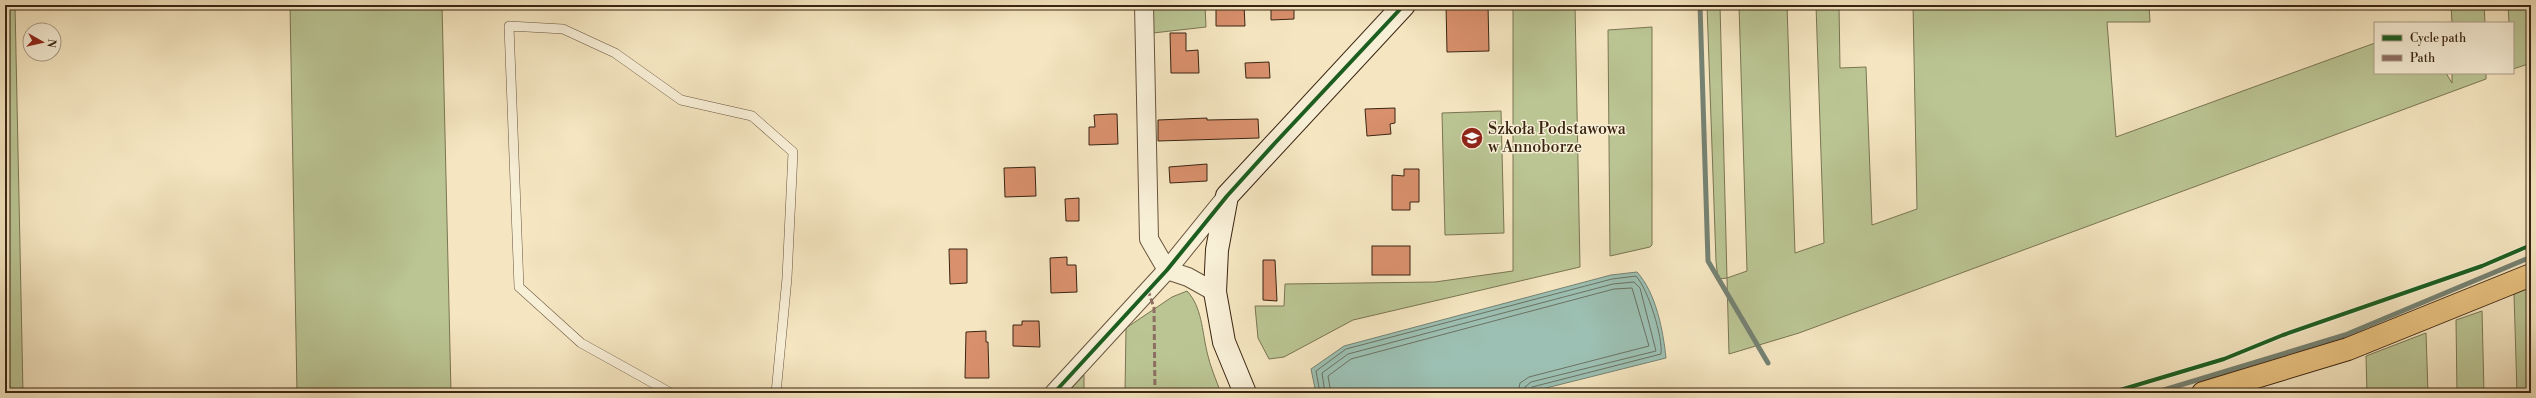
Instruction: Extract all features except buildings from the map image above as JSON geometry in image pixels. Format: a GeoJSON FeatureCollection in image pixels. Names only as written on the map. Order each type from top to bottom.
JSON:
{"type":"FeatureCollection","features":[{"type":"Feature","properties":{"kind":"highway"},"geometry":{"type":"LineString","coordinates":[[2203,393],[2348,349],[2531,275]]}},
{"type":"Feature","properties":{"kind":"street"},"geometry":{"type":"LineString","coordinates":[[1144,5],[1149,239],[1167,270],[1188,277],[1215,292]]}},
{"type":"Feature","properties":{"kind":"street"},"geometry":{"type":"LineString","coordinates":[[1054,393],[1167,270],[1226,196],[1404,5]]}},
{"type":"Feature","properties":{"kind":"street"},"geometry":{"type":"LineString","coordinates":[[1226,196],[1217,250],[1215,292],[1224,342],[1245,393]]}},
{"type":"Feature","properties":{"kind":"lane"},"geometry":{"type":"LineString","coordinates":[[671,393],[581,343],[519,287],[509,26],[563,29],[615,53],[681,100],[752,116],[793,152],[787,278],[776,393]]}},
{"type":"Feature","properties":{"kind":"green space"},"geometry":{"type":"Polygon","coordinates":[[[5,5],[15,5],[23,393],[5,393],[5,5]]]}},
{"type":"Feature","properties":{"kind":"green space"},"geometry":{"type":"Polygon","coordinates":[[[290,5],[442,5],[451,393],[297,393],[290,5]]]}},
{"type":"Feature","properties":{"kind":"green space"},"geometry":{"type":"Polygon","coordinates":[[[1153,5],[1205,5],[1206,27],[1153,33],[1153,5]]]}},
{"type":"Feature","properties":{"kind":"green space"},"geometry":{"type":"Polygon","coordinates":[[[1513,5],[1575,5],[1580,267],[1353,320],[1284,357],[1269,359],[1258,338],[1255,306],[1284,306],[1285,284],[1435,282],[1513,271],[1513,5]]]}},
{"type":"Feature","properties":{"kind":"green space"},"geometry":{"type":"Polygon","coordinates":[[[1707,5],[1720,5],[1727,278],[1718,279],[1716,261],[1707,5]]]}},
{"type":"Feature","properties":{"kind":"green space"},"geometry":{"type":"Polygon","coordinates":[[[1739,5],[1787,5],[1795,253],[1824,243],[1816,5],[1839,5],[1840,68],[1866,67],[1872,225],[1917,209],[1913,5],[2149,5],[2150,22],[2107,22],[2116,137],[2374,43],[2374,74],[2447,74],[2452,83],[2452,74],[2486,74],[2486,79],[1799,333],[1729,354],[1727,278],[1747,271],[1739,5]]]}},
{"type":"Feature","properties":{"kind":"green space"},"geometry":{"type":"Polygon","coordinates":[[[2451,5],[2484,5],[2485,22],[2452,22],[2451,5]]]}},
{"type":"Feature","properties":{"kind":"green space"},"geometry":{"type":"Polygon","coordinates":[[[2508,5],[2531,5],[2531,63],[2514,69],[2514,22],[2509,22],[2508,5]]]}},
{"type":"Feature","properties":{"kind":"green space"},"geometry":{"type":"Polygon","coordinates":[[[1652,27],[1652,245],[1650,247],[1610,256],[1608,30],[1652,27]]]}},
{"type":"Feature","properties":{"kind":"green space"},"geometry":{"type":"Polygon","coordinates":[[[1501,111],[1504,233],[1445,235],[1442,113],[1501,111]]]}},
{"type":"Feature","properties":{"kind":"green space"},"geometry":{"type":"Polygon","coordinates":[[[2531,287],[2531,393],[2517,393],[2514,294],[2531,287]]]}},
{"type":"Feature","properties":{"kind":"green space"},"geometry":{"type":"Polygon","coordinates":[[[1187,291],[1196,304],[1199,312],[1208,357],[1221,393],[1125,393],[1126,328],[1172,297],[1187,291]]]}},
{"type":"Feature","properties":{"kind":"green space"},"geometry":{"type":"Polygon","coordinates":[[[2482,311],[2484,393],[2457,393],[2456,320],[2482,311]]]}},
{"type":"Feature","properties":{"kind":"green space"},"geometry":{"type":"Polygon","coordinates":[[[2426,333],[2428,393],[2367,393],[2366,356],[2426,333]]]}},
{"type":"Feature","properties":{"kind":"green space"},"geometry":{"type":"Polygon","coordinates":[[[1084,375],[1084,393],[1067,393],[1084,375]]]}},
{"type":"Feature","properties":{"kind":"water"},"geometry":{"type":"Polygon","coordinates":[[[1637,272],[1649,290],[1658,312],[1666,358],[1526,393],[1316,393],[1311,369],[1344,346],[1611,275],[1637,272]]]}},
{"type":"Feature","properties":{"kind":"waterway"},"geometry":{"type":"LineString","coordinates":[[1700,5],[1708,261],[1768,363]]}},
{"type":"Feature","properties":{"kind":"waterway"},"geometry":{"type":"LineString","coordinates":[[2154,393],[2345,335],[2531,257]]}},
{"type":"Feature","properties":{"kind":"marked path"},"geometry":{"type":"LineString","coordinates":[[1148,290],[1154,308],[1155,393]]}},
{"type":"Feature","properties":{"kind":"cycle path"},"geometry":{"type":"LineString","coordinates":[[1054,393],[1167,270],[1227,196],[1404,5]]}},
{"type":"Feature","properties":{"kind":"cycle path"},"geometry":{"type":"LineString","coordinates":[[2110,393],[2224,359],[2283,335],[2482,266],[2531,245]]}},
{"type":"Feature","properties":{"kind":"place","name":"Szkoła Podstawowa w Annoborze"},"geometry":{"type":"Point","coordinates":[1472,138]}}]}
